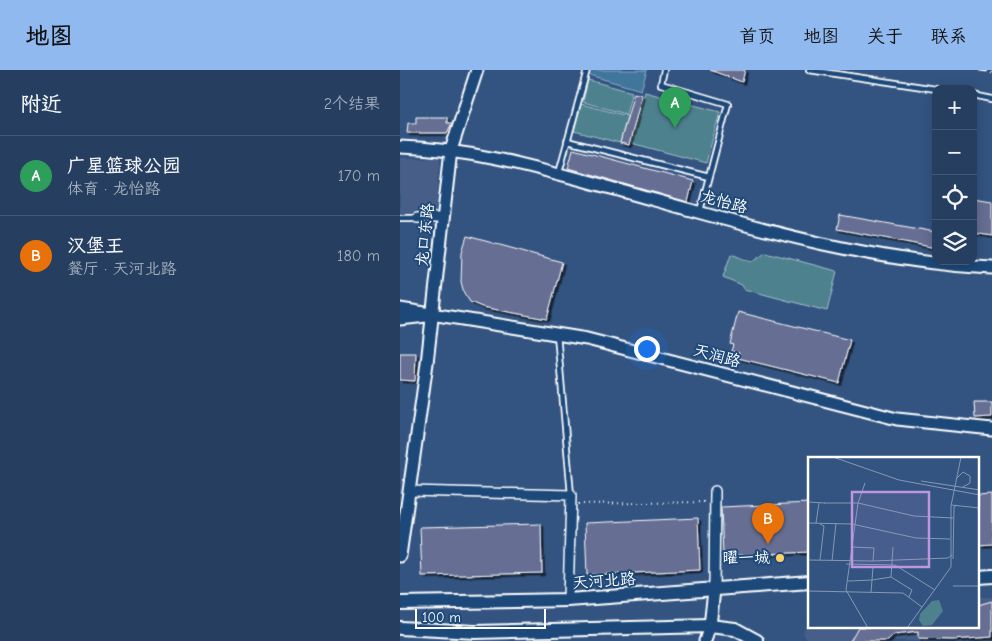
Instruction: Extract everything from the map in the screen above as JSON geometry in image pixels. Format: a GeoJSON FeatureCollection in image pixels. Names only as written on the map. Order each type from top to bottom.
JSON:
{"type":"FeatureCollection","features":[{"type":"Feature","properties":{"kind":"main road","name":"天河北路"},"geometry":{"type":"LineString","coordinates":[[400,603],[568,600],[714,590],[745,585],[808,582]]}},
{"type":"Feature","properties":{"kind":"main road"},"geometry":{"type":"LineString","coordinates":[[400,628],[510,632],[710,626],[735,629],[757,641]]}},
{"type":"Feature","properties":{"kind":"street","name":"龙口东路"},"geometry":{"type":"LineString","coordinates":[[400,556],[432,315],[450,150],[478,70]]}},
{"type":"Feature","properties":{"kind":"street"},"geometry":{"type":"LineString","coordinates":[[400,147],[450,150]]}},
{"type":"Feature","properties":{"kind":"street"},"geometry":{"type":"LineString","coordinates":[[400,154],[427,155],[450,150]]}},
{"type":"Feature","properties":{"kind":"street","name":"龙怡路"},"geometry":{"type":"LineString","coordinates":[[450,150],[558,174],[848,249],[992,268]]}},
{"type":"Feature","properties":{"kind":"street"},"geometry":{"type":"LineString","coordinates":[[417,218],[443,218]]}},
{"type":"Feature","properties":{"kind":"street","name":"天润路"},"geometry":{"type":"LineString","coordinates":[[400,309],[587,339],[897,419],[992,429]]}},
{"type":"Feature","properties":{"kind":"street","name":"天润路"},"geometry":{"type":"LineString","coordinates":[[400,319],[432,315]]}},
{"type":"Feature","properties":{"kind":"street"},"geometry":{"type":"LineString","coordinates":[[410,491],[571,500],[568,600]]}},
{"type":"Feature","properties":{"kind":"street"},"geometry":{"type":"LineString","coordinates":[[705,641],[710,626],[714,590],[715,491]]}},
{"type":"Feature","properties":{"kind":"lane"},"geometry":{"type":"LineString","coordinates":[[558,174],[587,70]]}},
{"type":"Feature","properties":{"kind":"lane"},"geometry":{"type":"LineString","coordinates":[[664,70],[661,84],[728,104],[699,212]]}},
{"type":"Feature","properties":{"kind":"lane"},"geometry":{"type":"LineString","coordinates":[[810,70],[932,88]]}},
{"type":"Feature","properties":{"kind":"lane"},"geometry":{"type":"LineString","coordinates":[[977,96],[992,100]]}},
{"type":"Feature","properties":{"kind":"lane"},"geometry":{"type":"LineString","coordinates":[[567,141],[709,177]]}},
{"type":"Feature","properties":{"kind":"lane"},"geometry":{"type":"LineString","coordinates":[[400,218],[417,218]]}},
{"type":"Feature","properties":{"kind":"lane"},"geometry":{"type":"LineString","coordinates":[[557,334],[571,500]]}},
{"type":"Feature","properties":{"kind":"path"},"geometry":{"type":"LineString","coordinates":[[571,500],[715,502]]}},
{"type":"Feature","properties":{"kind":"shaded area"},"geometry":{"type":"Polygon","coordinates":[[[590,70],[647,70],[641,90],[589,75],[590,70]]]}},
{"type":"Feature","properties":{"kind":"shaded area"},"geometry":{"type":"Polygon","coordinates":[[[400,158],[440,158],[436,213],[400,214],[400,158]]]}},
{"type":"Feature","properties":{"kind":"shaded area"},"geometry":{"type":"Polygon","coordinates":[[[980,597],[992,597],[992,641],[809,641],[803,633],[808,620],[808,628],[980,628],[980,597]]]}},
{"type":"Feature","properties":{"kind":"green space"},"geometry":{"type":"Polygon","coordinates":[[[588,80],[632,92],[626,114],[583,102],[588,80]]]}},
{"type":"Feature","properties":{"kind":"green space"},"geometry":{"type":"Polygon","coordinates":[[[645,92],[720,112],[706,163],[631,143],[645,92]]]}},
{"type":"Feature","properties":{"kind":"green space"},"geometry":{"type":"Polygon","coordinates":[[[581,104],[627,116],[620,143],[574,131],[581,104]]]}},
{"type":"Feature","properties":{"kind":"green space"},"geometry":{"type":"Polygon","coordinates":[[[765,252],[837,271],[827,311],[744,289],[742,285],[723,277],[731,254],[752,262],[765,252]]]}},
{"type":"Feature","properties":{"kind":"building"},"geometry":{"type":"Polygon","coordinates":[[[710,70],[745,70],[742,82],[710,70]]]}},
{"type":"Feature","properties":{"kind":"building"},"geometry":{"type":"Polygon","coordinates":[[[634,93],[642,95],[629,145],[620,143],[634,93]]]}},
{"type":"Feature","properties":{"kind":"building"},"geometry":{"type":"Polygon","coordinates":[[[416,117],[447,117],[447,123],[452,123],[447,133],[407,133],[408,123],[416,123],[416,117]]]}},
{"type":"Feature","properties":{"kind":"building"},"geometry":{"type":"Polygon","coordinates":[[[573,149],[693,181],[688,202],[568,168],[573,149]]]}},
{"type":"Feature","properties":{"kind":"building"},"geometry":{"type":"Polygon","coordinates":[[[977,199],[992,201],[992,236],[977,234],[977,199]]]}},
{"type":"Feature","properties":{"kind":"building"},"geometry":{"type":"Polygon","coordinates":[[[840,215],[932,231],[932,247],[837,229],[840,215]]]}},
{"type":"Feature","properties":{"kind":"building"},"geometry":{"type":"Polygon","coordinates":[[[467,236],[562,262],[547,319],[482,307],[470,302],[464,293],[461,282],[462,252],[467,236]]]}},
{"type":"Feature","properties":{"kind":"building"},"geometry":{"type":"Polygon","coordinates":[[[738,312],[850,340],[839,383],[738,358],[739,353],[731,351],[733,345],[730,344],[738,312]]]}},
{"type":"Feature","properties":{"kind":"building"},"geometry":{"type":"Polygon","coordinates":[[[400,353],[416,353],[415,381],[400,380],[400,353]]]}},
{"type":"Feature","properties":{"kind":"building"},"geometry":{"type":"Polygon","coordinates":[[[974,402],[992,402],[992,417],[975,418],[974,402]]]}},
{"type":"Feature","properties":{"kind":"building"},"geometry":{"type":"Polygon","coordinates":[[[992,495],[992,544],[980,545],[980,496],[992,495]]]}},
{"type":"Feature","properties":{"kind":"building"},"geometry":{"type":"Polygon","coordinates":[[[808,503],[808,552],[723,556],[721,507],[808,503]]]}},
{"type":"Feature","properties":{"kind":"building"},"geometry":{"type":"Polygon","coordinates":[[[698,518],[700,570],[587,575],[585,523],[698,518]]]}},
{"type":"Feature","properties":{"kind":"building"},"geometry":{"type":"Polygon","coordinates":[[[541,524],[542,573],[422,576],[420,527],[541,524]]]}},
{"type":"Feature","properties":{"kind":"building"},"geometry":{"type":"Polygon","coordinates":[[[992,601],[992,637],[952,640],[918,639],[918,632],[894,635],[888,641],[850,641],[857,628],[980,628],[980,604],[992,601]]]}},
{"type":"Feature","properties":{"kind":"railway"},"geometry":{"type":"LineString","coordinates":[[979,70],[992,72]]}},
{"type":"Feature","properties":{"kind":"place","name":"广星篮球公园"},"geometry":{"type":"Point","coordinates":[675,128]}},
{"type":"Feature","properties":{"kind":"place","name":"汉堡王"},"geometry":{"type":"Point","coordinates":[768,544]}},
{"type":"Feature","properties":{"kind":"place","name":"曜一城"},"geometry":{"type":"Point","coordinates":[780,558]}}]}
